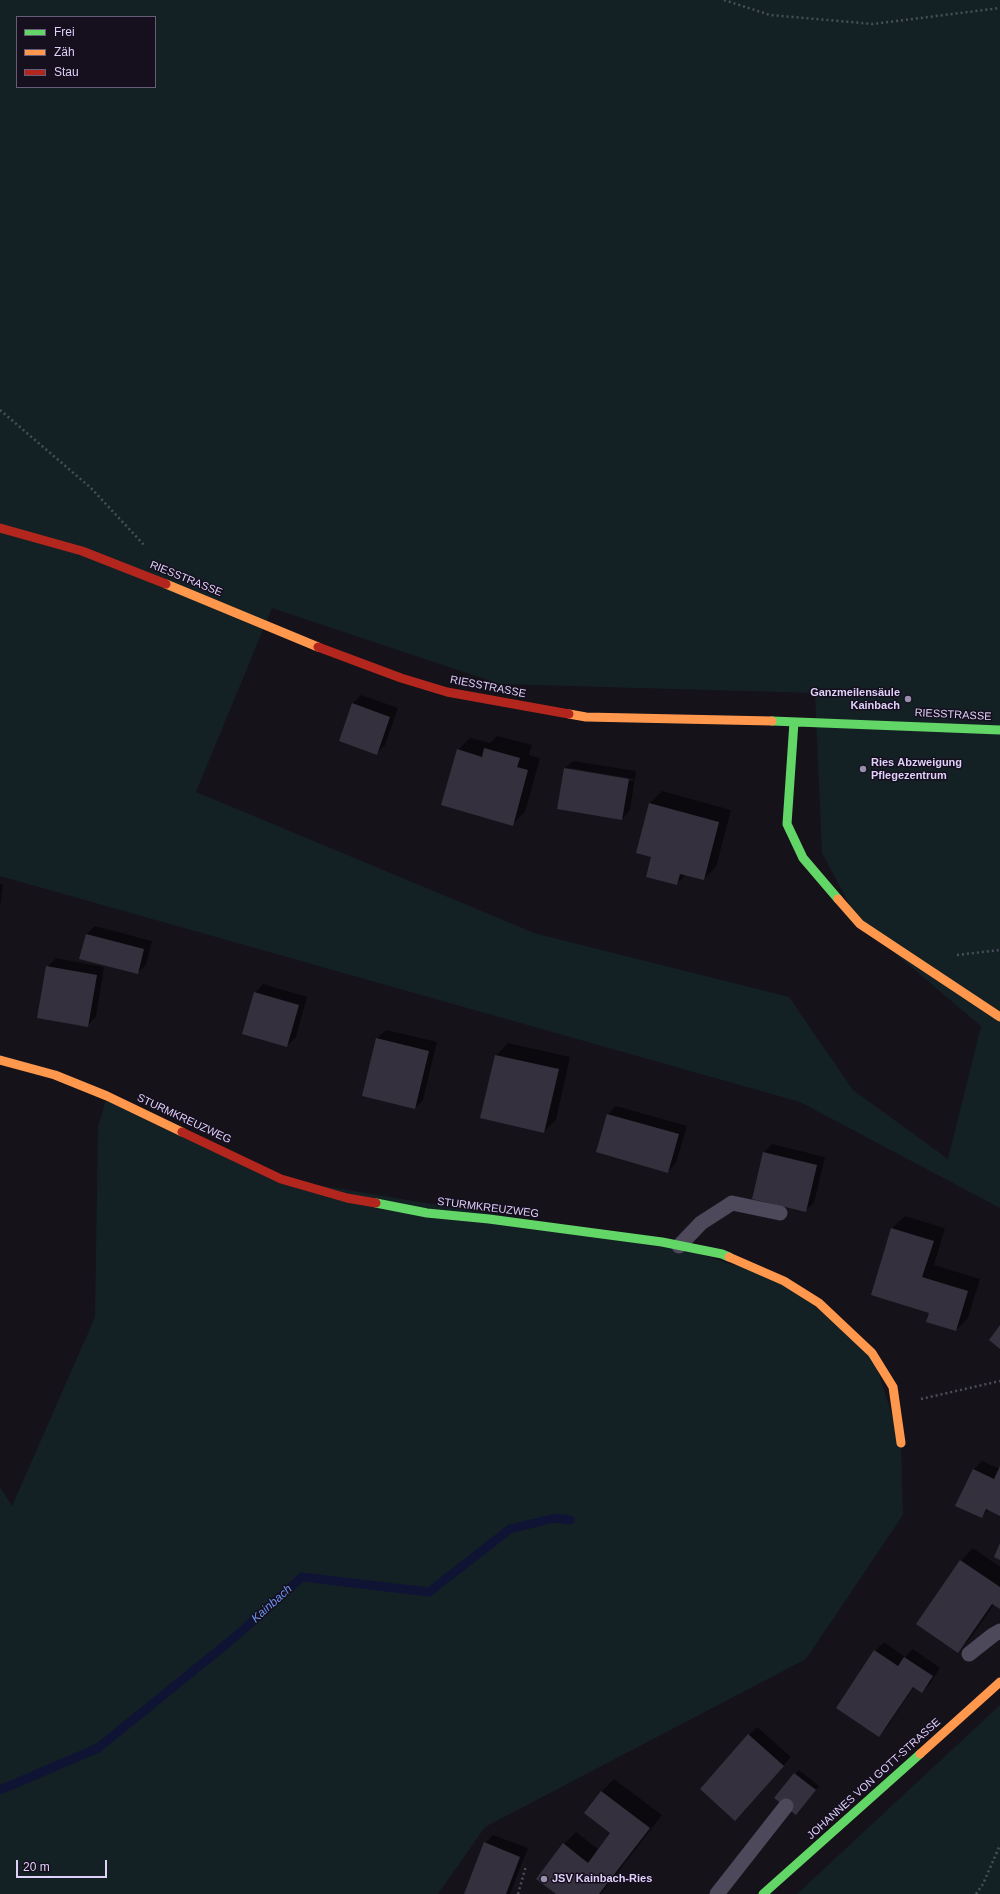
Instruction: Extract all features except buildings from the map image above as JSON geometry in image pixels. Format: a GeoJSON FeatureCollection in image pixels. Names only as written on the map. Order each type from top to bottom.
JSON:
{"type":"FeatureCollection","features":[{"type":"Feature","properties":{"kind":"street","name":"RIESSTRASSE"},"geometry":{"type":"LineString","coordinates":[[0,528],[82,551],[190,592],[304,642],[401,678],[447,692],[586,717],[862,723],[1000,730]]}},
{"type":"Feature","properties":{"kind":"street"},"geometry":{"type":"LineString","coordinates":[[794,722],[787,824],[803,858],[860,924],[1000,1017]]}},
{"type":"Feature","properties":{"kind":"street","name":"STURMKREUZWEG"},"geometry":{"type":"LineString","coordinates":[[0,1060],[55,1075],[107,1096],[281,1179],[347,1198],[427,1213],[489,1219],[679,1246],[722,1254],[784,1281],[820,1303],[872,1353],[893,1387],[901,1443]]}},
{"type":"Feature","properties":{"kind":"street","name":"JOHANNES VON GOTT-STRASSE"},"geometry":{"type":"LineString","coordinates":[[763,1894],[1000,1682]]}},
{"type":"Feature","properties":{"kind":"lane"},"geometry":{"type":"LineString","coordinates":[[679,1246],[701,1223],[732,1203],[780,1213]]}},
{"type":"Feature","properties":{"kind":"lane"},"geometry":{"type":"LineString","coordinates":[[969,1654],[1000,1631]]}},
{"type":"Feature","properties":{"kind":"lane"},"geometry":{"type":"LineString","coordinates":[[717,1894],[786,1806]]}},
{"type":"Feature","properties":{"kind":"path"},"geometry":{"type":"LineString","coordinates":[[724,0],[770,15],[873,24],[1000,8]]}},
{"type":"Feature","properties":{"kind":"path"},"geometry":{"type":"LineString","coordinates":[[0,410],[91,488],[146,546]]}},
{"type":"Feature","properties":{"kind":"path"},"geometry":{"type":"LineString","coordinates":[[895,1405],[1000,1381]]}},
{"type":"Feature","properties":{"kind":"path"},"geometry":{"type":"LineString","coordinates":[[976,1894],[1000,1845]]}},
{"type":"Feature","properties":{"kind":"path"},"geometry":{"type":"LineString","coordinates":[[518,1894],[526,1866]]}},
{"type":"Feature","properties":{"kind":"shaded area"},"geometry":{"type":"Polygon","coordinates":[[[0,0],[1000,0],[1000,1208],[800,1102],[0,876],[0,0]],[[272,608],[196,792],[534,933],[789,997],[853,1090],[948,1159],[981,1026],[860,924],[822,853],[815,693],[500,684],[272,608]]]}},
{"type":"Feature","properties":{"kind":"shaded area"},"geometry":{"type":"Polygon","coordinates":[[[107,1096],[281,1179],[662,1242],[784,1281],[872,1353],[901,1443],[903,1515],[806,1659],[485,1827],[438,1894],[0,1894],[0,1487],[12,1506],[95,1317],[98,1127],[107,1096]]]}},
{"type":"Feature","properties":{"kind":"shaded area"},"geometry":{"type":"Polygon","coordinates":[[[1000,1705],[1000,1894],[797,1894],[1000,1705]]]}},
{"type":"Feature","properties":{"kind":"waterway","name":"Kainbach"},"geometry":{"type":"LineString","coordinates":[[0,1790],[98,1748],[235,1637],[302,1577],[429,1592],[510,1529],[555,1518],[570,1520]]}},
{"type":"Feature","properties":{"kind":"traffic: fast"},"geometry":{"type":"LineString","coordinates":[[772,721],[1000,730]]}},
{"type":"Feature","properties":{"kind":"traffic: fast"},"geometry":{"type":"LineString","coordinates":[[794,722],[787,824],[803,858],[838,899]]}},
{"type":"Feature","properties":{"kind":"traffic: fast"},"geometry":{"type":"LineString","coordinates":[[376,1203],[427,1213],[489,1219],[662,1242],[722,1254],[729,1257]]}},
{"type":"Feature","properties":{"kind":"traffic: fast"},"geometry":{"type":"LineString","coordinates":[[763,1894],[920,1754]]}},
{"type":"Feature","properties":{"kind":"traffic: slow"},"geometry":{"type":"LineString","coordinates":[[166,584],[318,647]]}},
{"type":"Feature","properties":{"kind":"traffic: slow"},"geometry":{"type":"LineString","coordinates":[[569,714],[586,717],[772,721]]}},
{"type":"Feature","properties":{"kind":"traffic: slow"},"geometry":{"type":"LineString","coordinates":[[838,899],[860,924],[1000,1017]]}},
{"type":"Feature","properties":{"kind":"traffic: slow"},"geometry":{"type":"LineString","coordinates":[[0,1060],[55,1075],[107,1096],[182,1132]]}},
{"type":"Feature","properties":{"kind":"traffic: slow"},"geometry":{"type":"LineString","coordinates":[[729,1257],[784,1281],[819,1303],[872,1353],[893,1387],[901,1443]]}},
{"type":"Feature","properties":{"kind":"traffic: slow"},"geometry":{"type":"LineString","coordinates":[[920,1754],[1000,1682]]}},
{"type":"Feature","properties":{"kind":"traffic: jam"},"geometry":{"type":"LineString","coordinates":[[0,528],[82,551],[166,584]]}},
{"type":"Feature","properties":{"kind":"traffic: jam"},"geometry":{"type":"LineString","coordinates":[[318,647],[401,678],[447,692],[569,714]]}},
{"type":"Feature","properties":{"kind":"traffic: jam"},"geometry":{"type":"LineString","coordinates":[[182,1132],[281,1179],[347,1198],[376,1203]]}},
{"type":"Feature","properties":{"kind":"place","name":"Ganzmeilensäule Kainbach"},"geometry":{"type":"Point","coordinates":[908,699]}},
{"type":"Feature","properties":{"kind":"place","name":"Ries Abzweigung Pflegezentrum"},"geometry":{"type":"Point","coordinates":[863,769]}},
{"type":"Feature","properties":{"kind":"place","name":"JSV Kainbach-Ries"},"geometry":{"type":"Point","coordinates":[544,1879]}}]}
